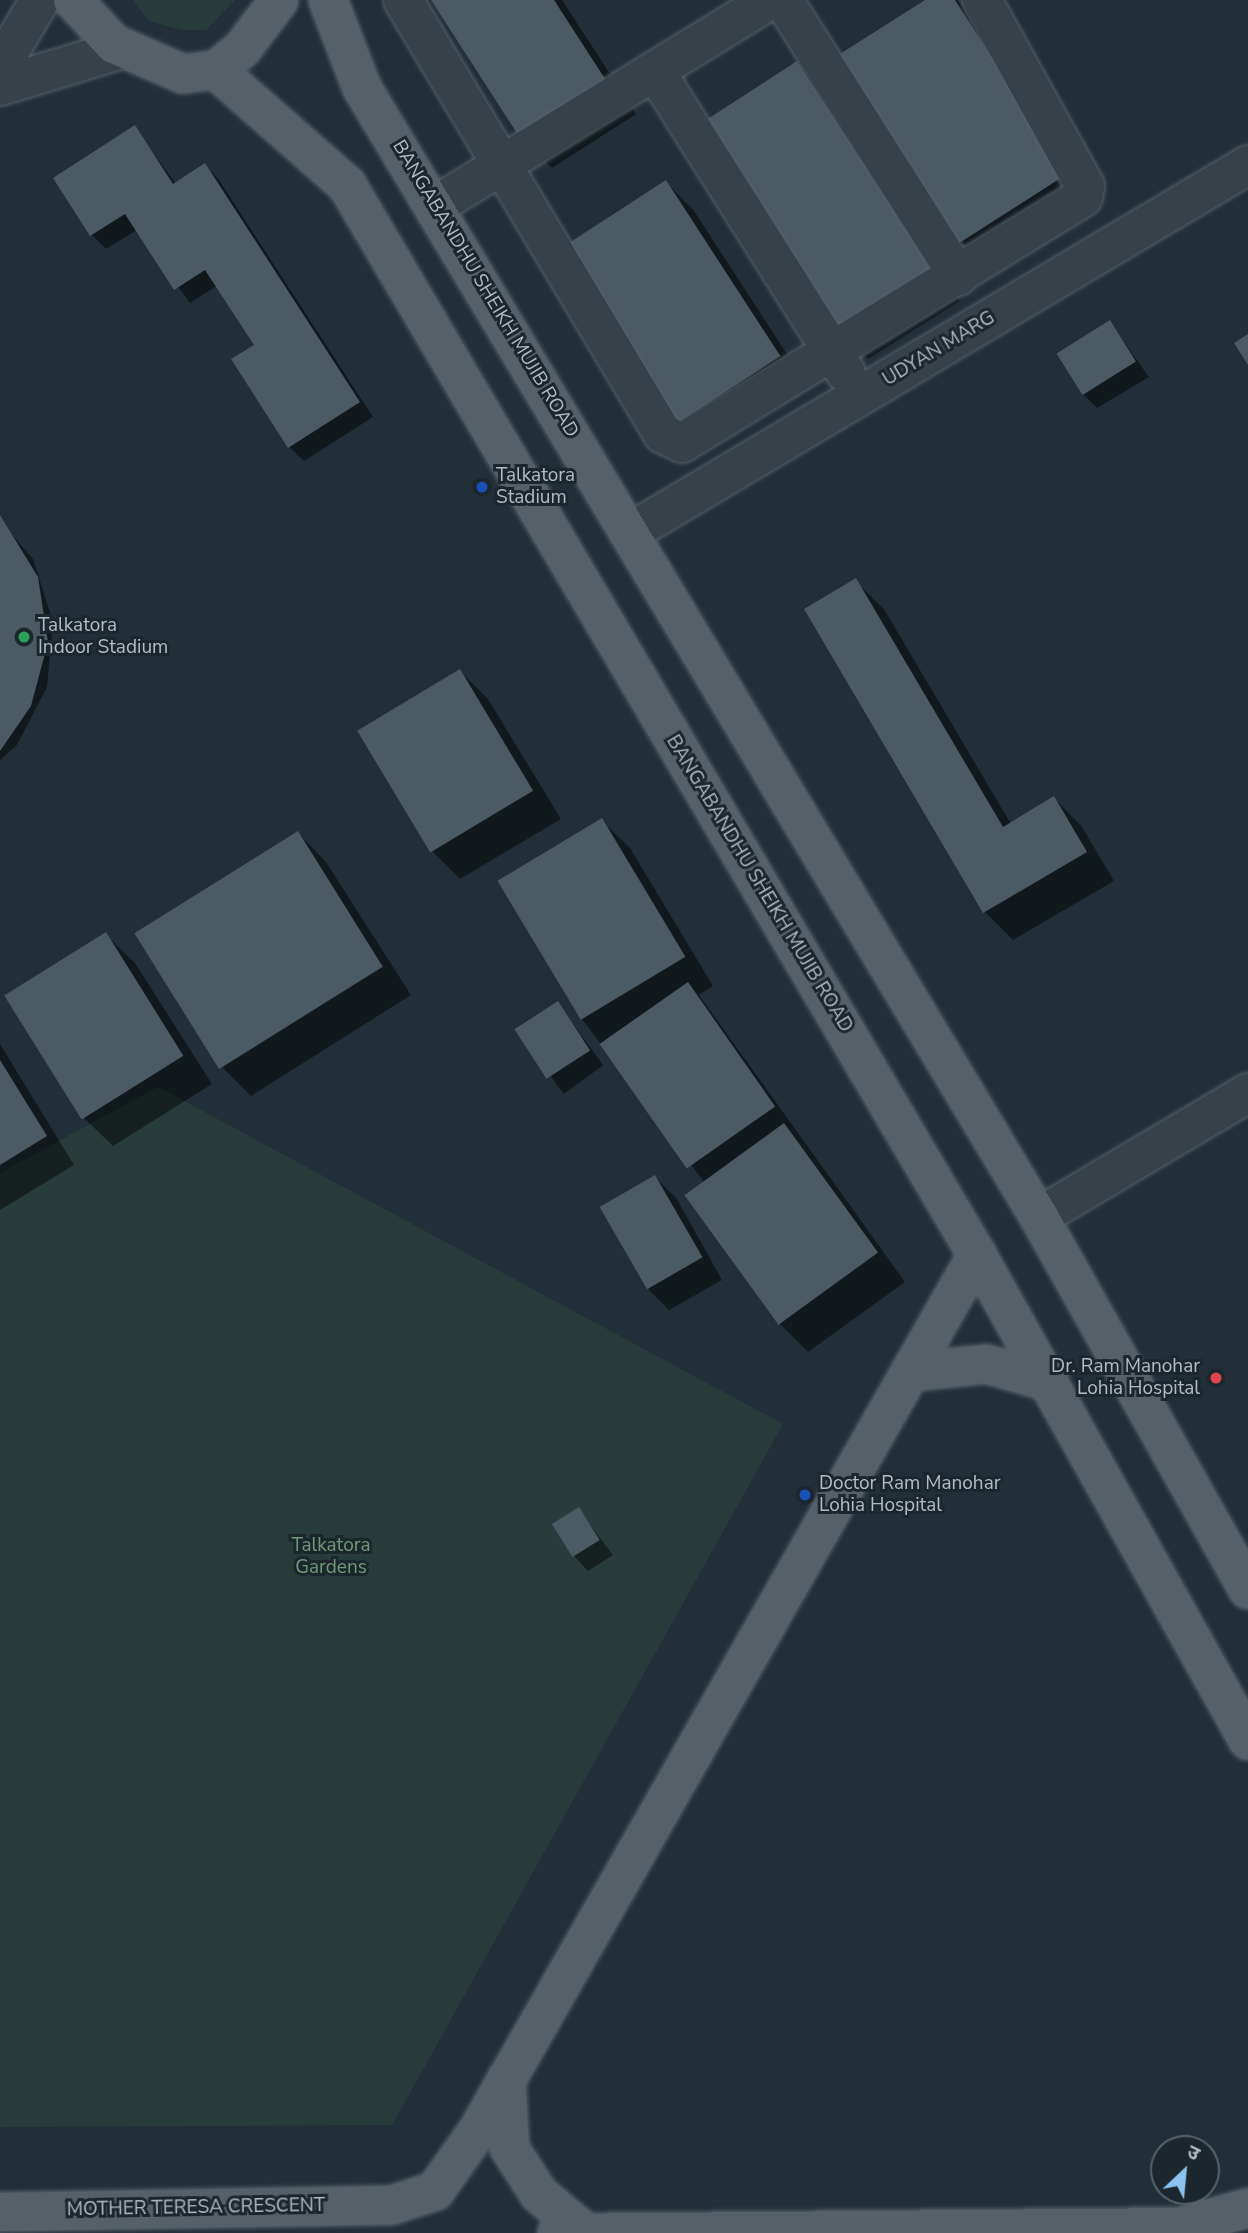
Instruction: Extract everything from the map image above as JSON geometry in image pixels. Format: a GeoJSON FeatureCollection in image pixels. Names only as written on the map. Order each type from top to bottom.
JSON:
{"type":"FeatureCollection","features":[{"type":"Feature","properties":{"kind":"main road"},"geometry":{"type":"LineString","coordinates":[[74,0],[122,49],[183,74],[216,70],[243,49],[279,0]]}},
{"type":"Feature","properties":{"kind":"main road","name":"BANGABANDHU SHEIKH MUJIB ROAD"},"geometry":{"type":"LineString","coordinates":[[328,0],[362,88],[435,205],[1039,1217],[1248,1588]]}},
{"type":"Feature","properties":{"kind":"main road","name":"BANGABANDHU SHEIKH MUJIB ROAD"},"geometry":{"type":"LineString","coordinates":[[216,70],[347,185],[977,1255],[1248,1740]]}},
{"type":"Feature","properties":{"kind":"main road","name":"MOTHER TERESA CRESCENT"},"geometry":{"type":"LineString","coordinates":[[0,2212],[392,2205],[435,2191],[506,2080],[977,1255]]}},
{"type":"Feature","properties":{"kind":"main road"},"geometry":{"type":"LineString","coordinates":[[910,1372],[986,1364],[1049,1382]]}},
{"type":"Feature","properties":{"kind":"main road"},"geometry":{"type":"LineString","coordinates":[[506,2080],[510,2148],[539,2194],[569,2231],[1190,2230],[1248,2208]]}},
{"type":"Feature","properties":{"kind":"street"},"geometry":{"type":"LineString","coordinates":[[0,67],[40,0]]}},
{"type":"Feature","properties":{"kind":"street"},"geometry":{"type":"LineString","coordinates":[[404,0],[498,167],[671,441],[691,442],[832,350],[1074,205],[1085,186],[982,0]]}},
{"type":"Feature","properties":{"kind":"street"},"geometry":{"type":"LineString","coordinates":[[435,205],[770,0]]}},
{"type":"Feature","properties":{"kind":"street"},"geometry":{"type":"LineString","coordinates":[[783,0],[958,276]]}},
{"type":"Feature","properties":{"kind":"street"},"geometry":{"type":"LineString","coordinates":[[0,86],[122,49]]}},
{"type":"Feature","properties":{"kind":"street"},"geometry":{"type":"LineString","coordinates":[[654,71],[860,396]]}},
{"type":"Feature","properties":{"kind":"street","name":"UDYAN MARG"},"geometry":{"type":"LineString","coordinates":[[631,532],[1248,165]]}},
{"type":"Feature","properties":{"kind":"street"},"geometry":{"type":"LineString","coordinates":[[1039,1217],[1248,1093]]}},
{"type":"Feature","properties":{"kind":"green space"},"geometry":{"type":"Polygon","coordinates":[[[133,0],[235,0],[206,30],[182,30],[149,21],[133,0]]]}},
{"type":"Feature","properties":{"kind":"green space","name":"Talkatora Gardens"},"geometry":{"type":"Polygon","coordinates":[[[158,1087],[783,1424],[392,2125],[0,2127],[0,1173],[158,1087]]]}},
{"type":"Feature","properties":{"kind":"building"},"geometry":{"type":"Polygon","coordinates":[[[431,0],[554,0],[609,85],[522,141],[431,0]]]}},
{"type":"Feature","properties":{"kind":"building"},"geometry":{"type":"Polygon","coordinates":[[[925,0],[955,0],[1067,174],[953,247],[832,59],[925,0]]]}},
{"type":"Feature","properties":{"kind":"building"},"geometry":{"type":"Polygon","coordinates":[[[797,61],[934,272],[839,333],[702,123],[797,61]]]}},
{"type":"Feature","properties":{"kind":"building"},"geometry":{"type":"Polygon","coordinates":[[[135,125],[173,184],[205,163],[360,402],[288,448],[231,359],[254,345],[205,270],[174,290],[125,214],[90,236],[53,178],[135,125]]]}},
{"type":"Feature","properties":{"kind":"building"},"geometry":{"type":"Polygon","coordinates":[[[666,180],[780,356],[676,424],[561,248],[666,180]]]}},
{"type":"Feature","properties":{"kind":"building"},"geometry":{"type":"Polygon","coordinates":[[[1110,320],[1136,362],[1083,395],[1057,353],[1110,320]]]}},
{"type":"Feature","properties":{"kind":"building"},"geometry":{"type":"Polygon","coordinates":[[[1248,334],[1248,365],[1234,343],[1248,334]]]}},
{"type":"Feature","properties":{"kind":"building","name":"Talkatora Indoor Stadium"},"geometry":{"type":"Polygon","coordinates":[[[0,515],[38,577],[48,642],[31,706],[0,751],[0,515]]]}},
{"type":"Feature","properties":{"kind":"building"},"geometry":{"type":"Polygon","coordinates":[[[856,578],[1003,827],[1054,796],[1087,852],[983,913],[804,609],[856,578]]]}},
{"type":"Feature","properties":{"kind":"building"},"geometry":{"type":"Polygon","coordinates":[[[460,669],[533,791],[430,853],[357,731],[460,669]]]}},
{"type":"Feature","properties":{"kind":"building"},"geometry":{"type":"Polygon","coordinates":[[[602,818],[685,957],[581,1020],[497,881],[602,818]]]}},
{"type":"Feature","properties":{"kind":"building"},"geometry":{"type":"Polygon","coordinates":[[[298,831],[383,967],[219,1069],[134,933],[298,831]]]}},
{"type":"Feature","properties":{"kind":"building"},"geometry":{"type":"Polygon","coordinates":[[[106,932],[183,1056],[82,1119],[4,996],[106,932]]]}},
{"type":"Feature","properties":{"kind":"building"},"geometry":{"type":"Polygon","coordinates":[[[688,982],[775,1107],[687,1168],[600,1044],[688,982]]]}},
{"type":"Feature","properties":{"kind":"building"},"geometry":{"type":"Polygon","coordinates":[[[558,1001],[590,1050],[547,1079],[514,1029],[558,1001]]]}},
{"type":"Feature","properties":{"kind":"building"},"geometry":{"type":"Polygon","coordinates":[[[0,1060],[47,1136],[0,1165],[0,1060]]]}},
{"type":"Feature","properties":{"kind":"building"},"geometry":{"type":"Polygon","coordinates":[[[784,1123],[878,1252],[779,1325],[684,1195],[784,1123]]]}},
{"type":"Feature","properties":{"kind":"building"},"geometry":{"type":"Polygon","coordinates":[[[655,1175],[702,1257],[647,1289],[600,1207],[655,1175]]]}},
{"type":"Feature","properties":{"kind":"building"},"geometry":{"type":"Polygon","coordinates":[[[579,1507],[600,1540],[573,1557],[552,1524],[579,1507]]]}},
{"type":"Feature","properties":{"kind":"place","name":"Talkatora Stadium"},"geometry":{"type":"Point","coordinates":[482,487]}},
{"type":"Feature","properties":{"kind":"place","name":"Talkatora Indoor Stadium"},"geometry":{"type":"Point","coordinates":[24,637]}},
{"type":"Feature","properties":{"kind":"place","name":"Dr. Ram Manohar Lohia Hospital"},"geometry":{"type":"Point","coordinates":[1216,1378]}},
{"type":"Feature","properties":{"kind":"place","name":"Doctor Ram Manohar Lohia Hospital"},"geometry":{"type":"Point","coordinates":[805,1495]}}]}
